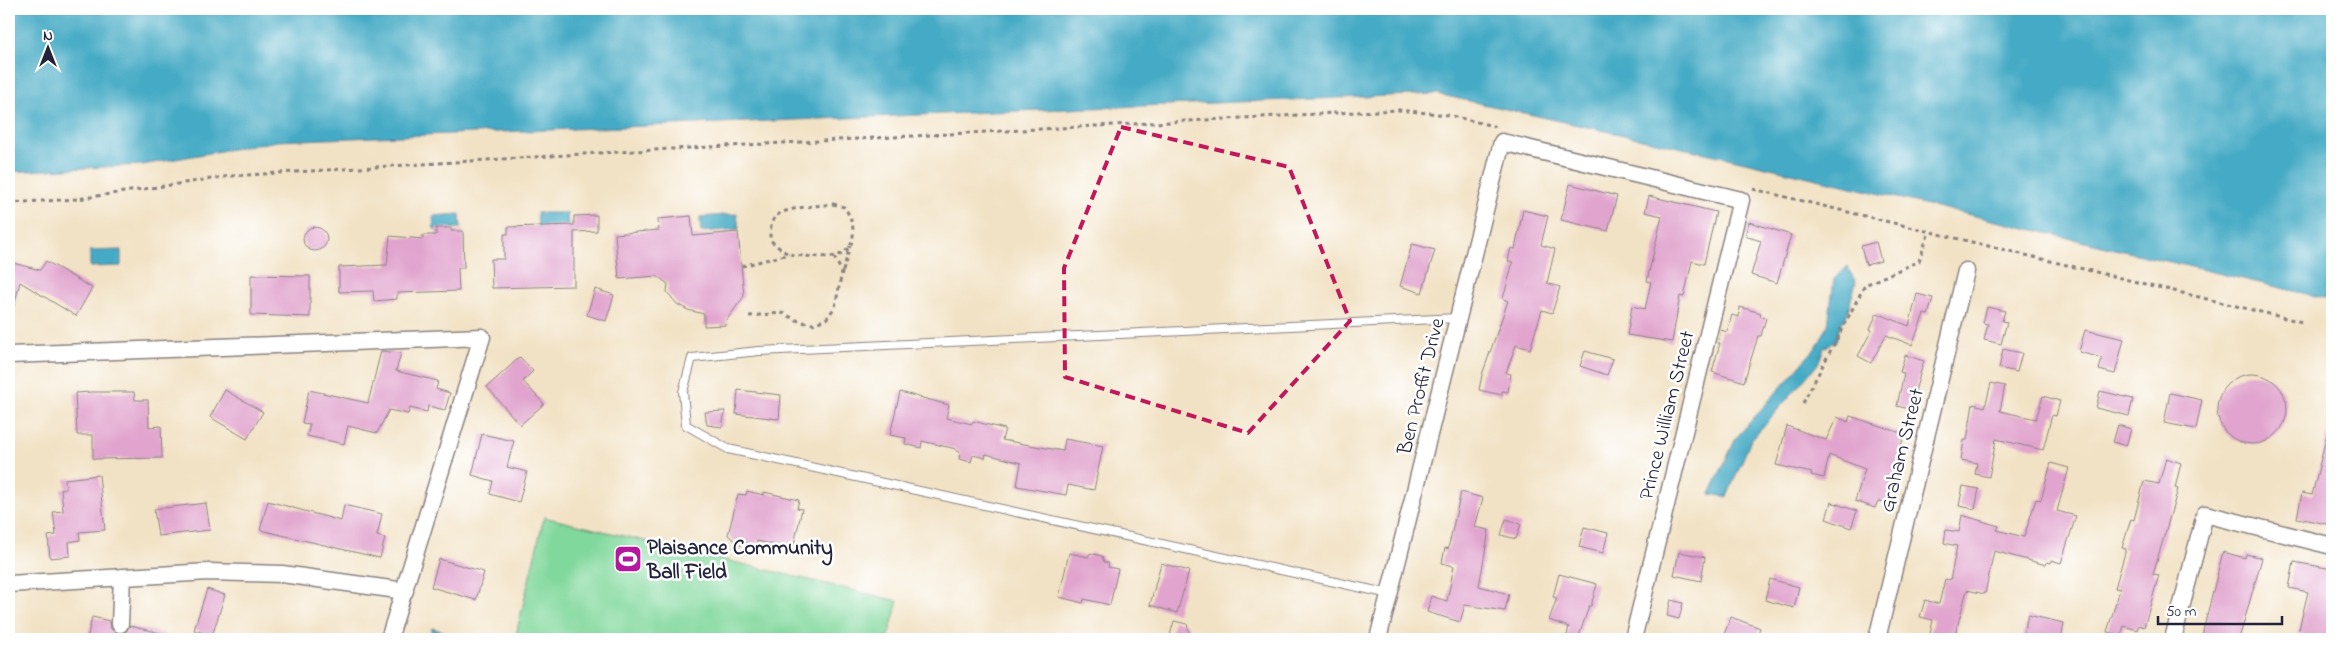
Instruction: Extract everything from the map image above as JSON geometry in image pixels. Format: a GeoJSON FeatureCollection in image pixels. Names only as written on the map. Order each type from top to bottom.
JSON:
{"type":"FeatureCollection","features":[{"type":"Feature","properties":{"kind":"street"},"geometry":{"type":"LineString","coordinates":[[1504,136],[1744,194]]}},
{"type":"Feature","properties":{"kind":"street","name":"Ben Proffit Drive"},"geometry":{"type":"LineString","coordinates":[[1378,639],[1504,136]]}},
{"type":"Feature","properties":{"kind":"street","name":"Prince William Street"},"geometry":{"type":"LineString","coordinates":[[1633,639],[1744,194]]}},
{"type":"Feature","properties":{"kind":"street","name":"Graham Street"},"geometry":{"type":"LineString","coordinates":[[1877,639],[1966,271]]}},
{"type":"Feature","properties":{"kind":"street"},"geometry":{"type":"LineString","coordinates":[[9,355],[482,337],[390,639]]}},
{"type":"Feature","properties":{"kind":"street"},"geometry":{"type":"LineString","coordinates":[[2173,639],[2205,514],[2332,546]]}},
{"type":"Feature","properties":{"kind":"street"},"geometry":{"type":"LineString","coordinates":[[9,584],[208,572],[282,574],[405,591]]}},
{"type":"Feature","properties":{"kind":"street"},"geometry":{"type":"LineString","coordinates":[[120,624],[122,577]]}},
{"type":"Feature","properties":{"kind":"lane"},"geometry":{"type":"LineString","coordinates":[[1390,594],[728,449],[686,425],[683,392],[692,358],[749,352],[1458,318]]}},
{"type":"Feature","properties":{"kind":"path"},"geometry":{"type":"LineString","coordinates":[[9,203],[78,199],[232,176],[599,153],[1399,110],[1448,115],[1504,136]]}},
{"type":"Feature","properties":{"kind":"path"},"geometry":{"type":"LineString","coordinates":[[1744,194],[1929,232],[2302,322]]}},
{"type":"Feature","properties":{"kind":"path"},"geometry":{"type":"LineString","coordinates":[[749,316],[782,313],[801,322],[812,324],[826,319],[835,307],[842,272],[855,231],[853,223],[844,207],[833,204],[781,212],[773,218],[770,240],[790,254]]}},
{"type":"Feature","properties":{"kind":"path"},"geometry":{"type":"LineString","coordinates":[[1803,403],[1865,285],[1919,260],[1929,232]]}},
{"type":"Feature","properties":{"kind":"path"},"geometry":{"type":"LineString","coordinates":[[742,266],[790,254],[834,257],[842,254],[852,238]]}},
{"type":"Feature","properties":{"kind":"path"},"geometry":{"type":"LineString","coordinates":[[834,257],[842,272]]}},
{"type":"Feature","properties":{"kind":"highlighted area"},"geometry":{"type":"Polygon","coordinates":[[[1121,127],[1289,167],[1350,321],[1248,433],[1065,377],[1064,268],[1121,127]]]}},
{"type":"Feature","properties":{"kind":"green space","name":"Plaisance Community Ball Field"},"geometry":{"type":"Polygon","coordinates":[[[544,517],[898,601],[888,639],[515,639],[544,517]]]}},
{"type":"Feature","properties":{"kind":"water"},"geometry":{"type":"Polygon","coordinates":[[[9,9],[2332,9],[2332,300],[1719,156],[1437,94],[277,141],[142,165],[9,172],[9,9]]]}},
{"type":"Feature","properties":{"kind":"water"},"geometry":{"type":"Polygon","coordinates":[[[537,213],[567,213],[568,227],[538,228],[537,213]]]}},
{"type":"Feature","properties":{"kind":"water"},"geometry":{"type":"Polygon","coordinates":[[[460,214],[461,228],[434,229],[433,216],[460,214]]]}},
{"type":"Feature","properties":{"kind":"water"},"geometry":{"type":"Polygon","coordinates":[[[737,214],[739,229],[701,232],[700,217],[737,214]]]}},
{"type":"Feature","properties":{"kind":"water"},"geometry":{"type":"Polygon","coordinates":[[[121,250],[121,266],[90,267],[90,251],[121,250]]]}},
{"type":"Feature","properties":{"kind":"water"},"geometry":{"type":"Polygon","coordinates":[[[1847,267],[1856,282],[1846,318],[1841,324],[1836,341],[1824,348],[1818,364],[1751,440],[1727,497],[1710,494],[1736,438],[1818,345],[1828,325],[1834,279],[1847,267]]]}},
{"type":"Feature","properties":{"kind":"water"},"geometry":{"type":"Polygon","coordinates":[[[432,628],[449,633],[447,639],[429,639],[432,628]]]}},
{"type":"Feature","properties":{"kind":"building"},"geometry":{"type":"Polygon","coordinates":[[[1570,184],[1617,196],[1608,231],[1561,220],[1570,184]]]}},
{"type":"Feature","properties":{"kind":"building"},"geometry":{"type":"Polygon","coordinates":[[[1649,196],[1716,212],[1704,264],[1692,261],[1684,297],[1680,296],[1672,342],[1627,335],[1632,306],[1645,309],[1651,282],[1647,281],[1662,216],[1645,212],[1649,196]]]}},
{"type":"Feature","properties":{"kind":"building"},"geometry":{"type":"Polygon","coordinates":[[[1523,210],[1548,216],[1541,245],[1555,249],[1547,283],[1560,287],[1552,313],[1542,310],[1530,349],[1516,345],[1506,373],[1511,374],[1508,392],[1502,391],[1502,395],[1479,390],[1482,375],[1508,301],[1503,299],[1513,262],[1508,261],[1511,248],[1515,249],[1523,210]]]}},
{"type":"Feature","properties":{"kind":"building"},"geometry":{"type":"Polygon","coordinates":[[[597,215],[597,231],[574,232],[574,286],[492,288],[491,259],[504,259],[504,234],[508,234],[508,227],[574,225],[574,216],[597,215]]]}},
{"type":"Feature","properties":{"kind":"building"},"geometry":{"type":"Polygon","coordinates":[[[691,216],[693,236],[738,232],[744,296],[726,321],[727,325],[704,326],[704,314],[688,310],[677,304],[667,292],[668,284],[657,276],[619,279],[615,234],[659,230],[658,219],[691,216]]]}},
{"type":"Feature","properties":{"kind":"building"},"geometry":{"type":"Polygon","coordinates":[[[1749,222],[1791,235],[1777,283],[1751,275],[1761,241],[1745,236],[1749,222]]]}},
{"type":"Feature","properties":{"kind":"building"},"geometry":{"type":"Polygon","coordinates":[[[315,227],[324,230],[327,239],[324,248],[315,251],[306,248],[303,239],[306,230],[315,227]]]}},
{"type":"Feature","properties":{"kind":"building"},"geometry":{"type":"Polygon","coordinates":[[[436,228],[451,228],[451,231],[463,231],[464,268],[458,268],[459,291],[397,293],[397,299],[374,301],[373,291],[339,292],[339,267],[387,265],[390,236],[423,239],[423,235],[436,235],[436,228]]]}},
{"type":"Feature","properties":{"kind":"building"},"geometry":{"type":"Polygon","coordinates":[[[1876,242],[1881,261],[1866,265],[1861,246],[1876,242]]]}},
{"type":"Feature","properties":{"kind":"building"},"geometry":{"type":"Polygon","coordinates":[[[1412,244],[1435,250],[1422,293],[1400,286],[1412,244]]]}},
{"type":"Feature","properties":{"kind":"building"},"geometry":{"type":"Polygon","coordinates":[[[46,261],[92,288],[76,316],[20,282],[14,306],[9,305],[9,262],[40,270],[46,261]]]}},
{"type":"Feature","properties":{"kind":"building"},"geometry":{"type":"Polygon","coordinates":[[[251,275],[310,276],[310,317],[251,315],[251,275]]]}},
{"type":"Feature","properties":{"kind":"building"},"geometry":{"type":"Polygon","coordinates":[[[595,289],[614,295],[606,321],[587,315],[595,289]]]}},
{"type":"Feature","properties":{"kind":"building"},"geometry":{"type":"Polygon","coordinates":[[[1917,294],[1933,298],[1928,315],[1924,314],[1912,345],[1886,335],[1871,363],[1858,356],[1872,330],[1870,329],[1877,313],[1909,326],[1917,294]]]}},
{"type":"Feature","properties":{"kind":"building"},"geometry":{"type":"Polygon","coordinates":[[[1740,307],[1761,313],[1760,316],[1766,318],[1761,336],[1758,336],[1744,382],[1712,372],[1720,343],[1718,343],[1721,330],[1727,332],[1732,315],[1739,317],[1740,307]]]}},
{"type":"Feature","properties":{"kind":"building"},"geometry":{"type":"Polygon","coordinates":[[[1987,307],[2005,311],[2002,321],[2007,322],[2001,344],[1984,340],[1988,324],[1983,323],[1987,307]]]}},
{"type":"Feature","properties":{"kind":"building"},"geometry":{"type":"Polygon","coordinates":[[[2085,330],[2124,339],[2115,374],[2099,370],[2102,358],[2079,352],[2085,330]]]}},
{"type":"Feature","properties":{"kind":"building"},"geometry":{"type":"Polygon","coordinates":[[[2003,349],[2022,353],[2017,372],[1999,368],[2003,349]]]}},
{"type":"Feature","properties":{"kind":"building"},"geometry":{"type":"Polygon","coordinates":[[[381,351],[401,353],[396,371],[438,381],[436,389],[450,393],[445,410],[428,406],[427,412],[410,408],[408,414],[389,410],[377,433],[348,426],[344,444],[307,436],[310,424],[302,423],[309,390],[368,403],[381,351]]]}},
{"type":"Feature","properties":{"kind":"building"},"geometry":{"type":"Polygon","coordinates":[[[1585,351],[1613,359],[1607,375],[1580,366],[1585,351]]]}},
{"type":"Feature","properties":{"kind":"building"},"geometry":{"type":"Polygon","coordinates":[[[1905,355],[1924,361],[1915,391],[1918,392],[1914,410],[1897,406],[1904,373],[1900,372],[1905,355]]]}},
{"type":"Feature","properties":{"kind":"building"},"geometry":{"type":"Polygon","coordinates":[[[520,357],[533,371],[523,381],[544,404],[520,425],[487,387],[520,357]]]}},
{"type":"Feature","properties":{"kind":"building"},"geometry":{"type":"Polygon","coordinates":[[[2252,374],[2271,380],[2281,390],[2287,409],[2281,428],[2271,438],[2252,444],[2233,438],[2223,428],[2217,409],[2223,390],[2233,380],[2252,374]]]}},
{"type":"Feature","properties":{"kind":"building"},"geometry":{"type":"Polygon","coordinates":[[[1991,383],[2005,386],[2000,411],[2036,419],[2043,396],[2060,401],[2056,416],[2052,415],[2043,450],[1996,439],[1989,477],[1975,474],[1977,463],[1961,460],[1964,440],[1967,440],[1973,404],[1985,407],[1991,383]]]}},
{"type":"Feature","properties":{"kind":"building"},"geometry":{"type":"Polygon","coordinates":[[[225,390],[263,412],[247,439],[210,417],[225,390]]]}},
{"type":"Feature","properties":{"kind":"building"},"geometry":{"type":"Polygon","coordinates":[[[738,390],[781,395],[779,419],[736,414],[738,390]]]}},
{"type":"Feature","properties":{"kind":"building"},"geometry":{"type":"Polygon","coordinates":[[[2100,391],[2133,399],[2129,416],[2096,408],[2100,391]]]}},
{"type":"Feature","properties":{"kind":"building"},"geometry":{"type":"Polygon","coordinates":[[[134,392],[135,400],[148,400],[149,427],[161,426],[162,458],[93,459],[93,435],[77,435],[75,393],[134,392]]]}},
{"type":"Feature","properties":{"kind":"building"},"geometry":{"type":"Polygon","coordinates":[[[900,392],[949,405],[946,418],[972,424],[973,421],[1005,429],[1002,440],[1063,451],[1065,439],[1103,446],[1094,490],[1068,485],[1066,495],[1017,486],[1021,463],[986,454],[985,458],[973,455],[971,462],[959,459],[960,452],[956,451],[956,449],[922,441],[921,448],[905,444],[906,438],[890,435],[900,392]]]}},
{"type":"Feature","properties":{"kind":"building"},"geometry":{"type":"Polygon","coordinates":[[[2170,393],[2202,400],[2196,429],[2164,423],[2170,393]]]}},
{"type":"Feature","properties":{"kind":"building"},"geometry":{"type":"Polygon","coordinates":[[[725,411],[722,427],[707,425],[705,412],[725,411]]]}},
{"type":"Feature","properties":{"kind":"building"},"geometry":{"type":"Polygon","coordinates":[[[1850,416],[1904,434],[1887,502],[1878,501],[1875,508],[1855,501],[1865,469],[1829,455],[1824,478],[1811,475],[1812,473],[1776,465],[1787,426],[1826,440],[1837,417],[1848,422],[1850,416]]]}},
{"type":"Feature","properties":{"kind":"building"},"geometry":{"type":"Polygon","coordinates":[[[2118,425],[2131,429],[2126,446],[2113,442],[2118,425]]]}},
{"type":"Feature","properties":{"kind":"building"},"geometry":{"type":"Polygon","coordinates":[[[482,434],[514,441],[507,467],[527,472],[519,502],[490,494],[493,481],[472,475],[482,434]]]}},
{"type":"Feature","properties":{"kind":"building"},"geometry":{"type":"Polygon","coordinates":[[[2327,434],[2332,434],[2332,525],[2297,518],[2302,493],[2312,495],[2327,434]]]}},
{"type":"Feature","properties":{"kind":"building"},"geometry":{"type":"Polygon","coordinates":[[[2166,458],[2181,463],[2175,488],[2178,489],[2153,574],[2159,575],[2144,627],[2139,625],[2137,630],[2124,626],[2121,636],[2107,632],[2120,589],[2115,588],[2126,549],[2122,548],[2131,519],[2134,520],[2144,481],[2159,484],[2166,458]]]}},
{"type":"Feature","properties":{"kind":"building"},"geometry":{"type":"Polygon","coordinates":[[[2051,463],[2069,468],[2057,511],[2076,516],[2061,563],[2051,560],[2051,563],[2047,562],[2046,565],[1994,551],[1985,594],[1967,590],[1954,639],[1929,639],[1933,620],[1920,617],[1925,600],[1939,604],[1945,579],[1950,580],[1957,546],[1944,543],[1946,530],[1959,532],[1962,515],[1999,526],[1997,530],[2024,537],[2036,499],[2041,500],[2051,463]]]}},
{"type":"Feature","properties":{"kind":"building"},"geometry":{"type":"Polygon","coordinates":[[[99,475],[105,530],[79,532],[80,540],[69,542],[70,556],[50,558],[48,536],[56,535],[53,512],[63,511],[61,489],[66,489],[65,479],[99,475]]]}},
{"type":"Feature","properties":{"kind":"building"},"geometry":{"type":"Polygon","coordinates":[[[1963,486],[1979,489],[1975,509],[1959,506],[1963,486]]]}},
{"type":"Feature","properties":{"kind":"building"},"geometry":{"type":"Polygon","coordinates":[[[747,491],[764,495],[764,492],[799,500],[797,508],[802,509],[793,549],[757,541],[756,545],[742,542],[741,546],[728,535],[738,494],[746,495],[747,491]]]}},
{"type":"Feature","properties":{"kind":"building"},"geometry":{"type":"Polygon","coordinates":[[[1461,492],[1483,498],[1475,527],[1489,530],[1479,586],[1509,594],[1505,611],[1465,605],[1460,622],[1427,612],[1431,596],[1447,601],[1454,566],[1442,563],[1445,548],[1448,549],[1461,492]]]}},
{"type":"Feature","properties":{"kind":"building"},"geometry":{"type":"Polygon","coordinates":[[[268,501],[341,521],[344,505],[382,514],[377,536],[385,538],[380,558],[260,530],[268,501]]]}},
{"type":"Feature","properties":{"kind":"building"},"geometry":{"type":"Polygon","coordinates":[[[1831,502],[1857,511],[1851,528],[1826,519],[1831,502]]]}},
{"type":"Feature","properties":{"kind":"building"},"geometry":{"type":"Polygon","coordinates":[[[206,503],[210,530],[158,536],[154,509],[206,503]]]}},
{"type":"Feature","properties":{"kind":"building"},"geometry":{"type":"Polygon","coordinates":[[[1506,519],[1521,524],[1516,539],[1501,535],[1506,519]]]}},
{"type":"Feature","properties":{"kind":"building"},"geometry":{"type":"Polygon","coordinates":[[[1584,527],[1608,533],[1603,553],[1579,547],[1584,527]]]}},
{"type":"Feature","properties":{"kind":"building"},"geometry":{"type":"Polygon","coordinates":[[[1679,552],[1705,557],[1701,581],[1674,575],[1679,552]]]}},
{"type":"Feature","properties":{"kind":"building"},"geometry":{"type":"Polygon","coordinates":[[[2223,552],[2245,558],[2246,554],[2262,558],[2239,639],[2201,639],[2223,552]]]}},
{"type":"Feature","properties":{"kind":"building"},"geometry":{"type":"Polygon","coordinates":[[[1069,553],[1088,557],[1090,553],[1102,556],[1104,562],[1109,563],[1108,567],[1118,569],[1110,605],[1084,599],[1083,603],[1059,597],[1069,553]]]}},
{"type":"Feature","properties":{"kind":"building"},"geometry":{"type":"Polygon","coordinates":[[[439,559],[484,572],[476,600],[431,587],[439,559]]]}},
{"type":"Feature","properties":{"kind":"building"},"geometry":{"type":"Polygon","coordinates":[[[2294,562],[2332,569],[2332,639],[2322,639],[2298,633],[2308,592],[2289,588],[2294,562]]]}},
{"type":"Feature","properties":{"kind":"building"},"geometry":{"type":"Polygon","coordinates":[[[1161,563],[1189,571],[1177,613],[1150,605],[1161,563]]]}},
{"type":"Feature","properties":{"kind":"building"},"geometry":{"type":"Polygon","coordinates":[[[1559,574],[1597,584],[1591,606],[1589,606],[1578,639],[1566,639],[1569,627],[1549,620],[1557,598],[1553,597],[1559,574]]]}},
{"type":"Feature","properties":{"kind":"building"},"geometry":{"type":"Polygon","coordinates":[[[1770,579],[1799,587],[1794,608],[1765,600],[1770,579]]]}},
{"type":"Feature","properties":{"kind":"building"},"geometry":{"type":"Polygon","coordinates":[[[207,589],[225,595],[212,636],[194,630],[207,589]]]}},
{"type":"Feature","properties":{"kind":"building"},"geometry":{"type":"Polygon","coordinates":[[[1671,600],[1683,603],[1679,619],[1667,616],[1671,600]]]}},
{"type":"Feature","properties":{"kind":"building"},"geometry":{"type":"Polygon","coordinates":[[[2028,615],[2064,623],[2061,639],[2023,637],[2028,615]]]}},
{"type":"Feature","properties":{"kind":"building"},"geometry":{"type":"Polygon","coordinates":[[[92,617],[110,621],[111,629],[119,634],[125,633],[130,626],[165,634],[165,639],[87,639],[92,617]]]}},
{"type":"Feature","properties":{"kind":"building"},"geometry":{"type":"Polygon","coordinates":[[[1731,617],[1760,628],[1756,639],[1722,639],[1731,617]]]}},
{"type":"Feature","properties":{"kind":"building"},"geometry":{"type":"Polygon","coordinates":[[[1174,621],[1187,624],[1191,639],[1169,639],[1174,621]]]}},
{"type":"Feature","properties":{"kind":"place","name":"Plaisance Community Ball Field"},"geometry":{"type":"Point","coordinates":[628,559]}}]}
